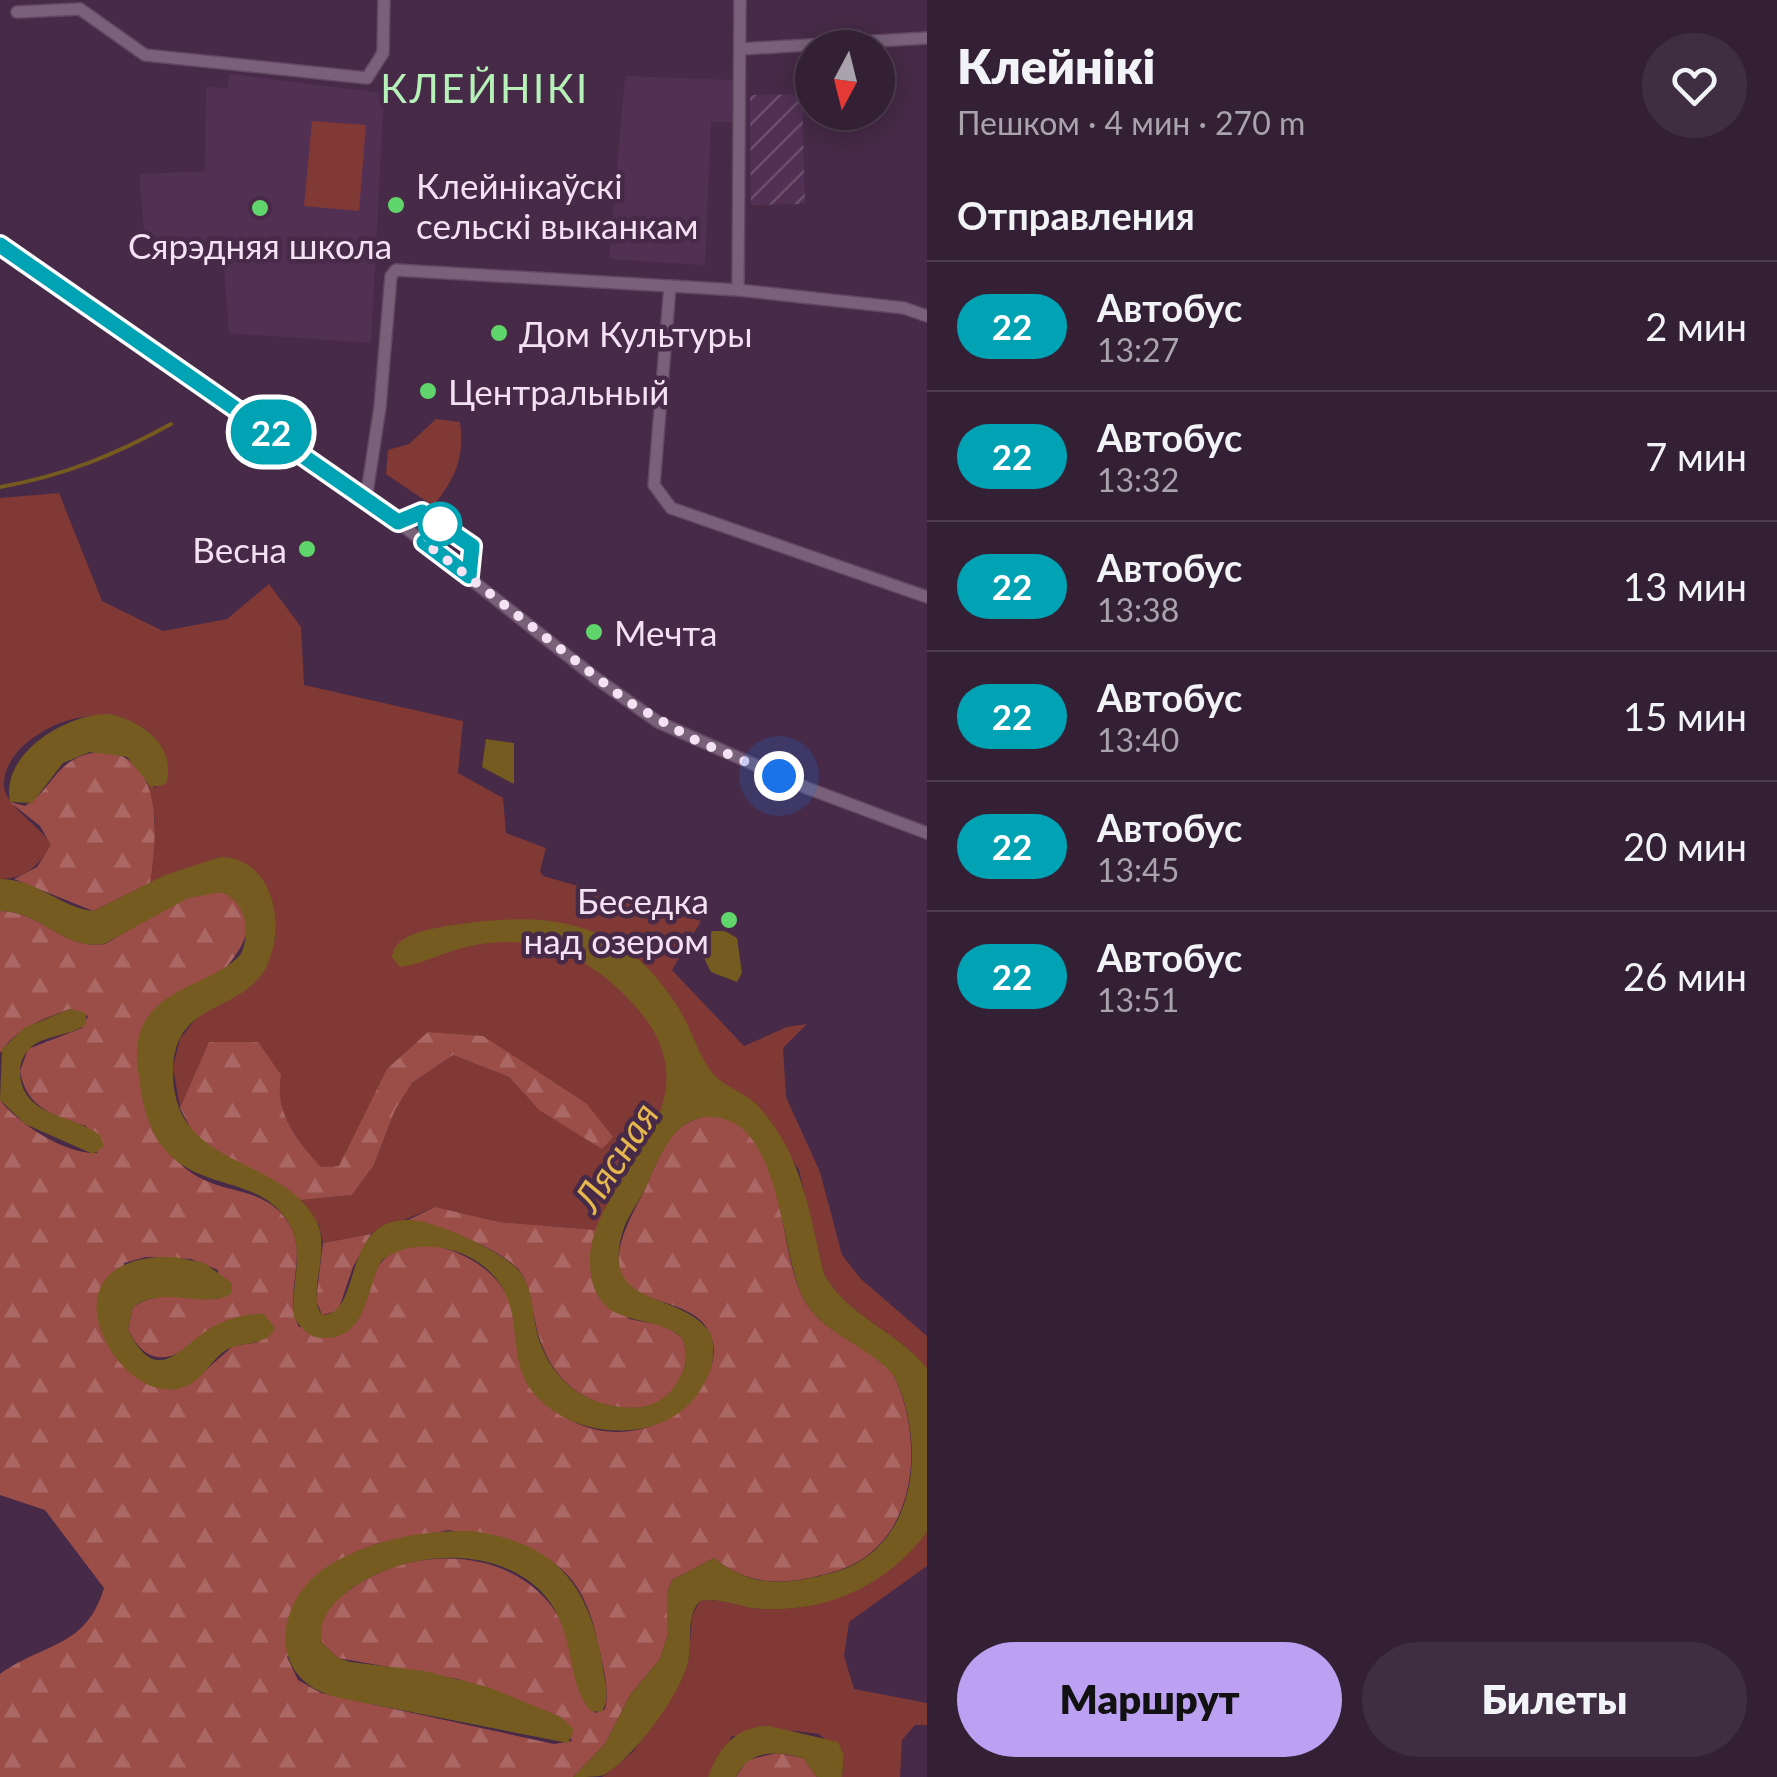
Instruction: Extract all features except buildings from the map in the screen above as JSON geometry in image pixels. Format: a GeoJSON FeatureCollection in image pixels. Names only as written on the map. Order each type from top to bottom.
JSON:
{"type":"FeatureCollection","features":[{"type":"Feature","properties":{"kind":"street"},"geometry":{"type":"LineString","coordinates":[[16,12],[80,9],[145,55],[367,78],[383,53],[384,0]]}},
{"type":"Feature","properties":{"kind":"street"},"geometry":{"type":"LineString","coordinates":[[738,290],[740,0]]}},
{"type":"Feature","properties":{"kind":"street"},"geometry":{"type":"LineString","coordinates":[[740,49],[927,38]]}},
{"type":"Feature","properties":{"kind":"street"},"geometry":{"type":"LineString","coordinates":[[0,246],[366,499],[658,722],[807,788],[927,833]]}},
{"type":"Feature","properties":{"kind":"street"},"geometry":{"type":"LineString","coordinates":[[366,499],[380,406],[391,276],[396,270],[738,290],[904,308],[927,316]]}},
{"type":"Feature","properties":{"kind":"street"},"geometry":{"type":"LineString","coordinates":[[670,286],[654,485],[671,508],[927,597]]}},
{"type":"Feature","properties":{"kind":"shaded area","name":"Сярэдняя школа"},"geometry":{"type":"Polygon","coordinates":[[[229,74],[384,93],[371,343],[229,333],[222,242],[145,243],[139,174],[205,171],[206,87],[228,88],[229,74]]]}},
{"type":"Feature","properties":{"kind":"shaded area"},"geometry":{"type":"Polygon","coordinates":[[[625,76],[733,80],[732,122],[711,122],[705,265],[609,259],[625,76]]]}},
{"type":"Feature","properties":{"kind":"shaded area"},"geometry":{"type":"Polygon","coordinates":[[[795,94],[795,130],[803,130],[805,204],[751,205],[750,95],[795,94]]]}},
{"type":"Feature","properties":{"kind":"shaded area"},"geometry":{"type":"Polygon","coordinates":[[[312,121],[366,125],[359,211],[304,206],[312,121]]]}},
{"type":"Feature","properties":{"kind":"shaded area"},"geometry":{"type":"Polygon","coordinates":[[[436,419],[460,422],[461,446],[453,477],[433,506],[386,474],[388,450],[409,444],[436,419]]]}},
{"type":"Feature","properties":{"kind":"shaded area"},"geometry":{"type":"Polygon","coordinates":[[[59,493],[102,601],[163,631],[227,619],[269,584],[301,627],[304,685],[463,721],[458,773],[503,798],[506,833],[546,848],[540,871],[543,876],[701,921],[672,970],[744,1046],[787,1027],[807,1024],[783,1048],[786,1097],[820,1172],[842,1255],[861,1279],[927,1336],[927,1368],[846,1301],[824,1274],[799,1170],[754,1102],[657,1117],[597,1230],[500,1222],[435,1207],[371,1234],[323,1243],[319,1225],[301,1200],[352,1195],[374,1165],[395,1110],[412,1083],[453,1055],[509,1077],[539,1110],[586,1103],[483,1037],[428,1032],[339,1166],[321,1168],[296,1136],[280,1102],[280,1075],[194,1078],[180,1108],[173,1067],[180,1039],[198,1016],[247,988],[275,940],[269,891],[194,866],[150,883],[155,820],[147,783],[156,788],[163,749],[144,728],[119,718],[93,716],[66,721],[41,732],[21,748],[8,767],[6,794],[52,845],[30,870],[0,879],[0,498],[59,493]]]}},
{"type":"Feature","properties":{"kind":"shaded area"},"geometry":{"type":"Polygon","coordinates":[[[110,714],[145,729],[162,747],[167,758],[166,784],[151,787],[127,757],[90,752],[63,763],[32,803],[10,802],[10,783],[27,751],[59,728],[94,715],[110,714]]]}},
{"type":"Feature","properties":{"kind":"shaded area"},"geometry":{"type":"Polygon","coordinates":[[[486,739],[514,743],[514,784],[482,767],[486,739]]]}},
{"type":"Feature","properties":{"kind":"shaded area"},"geometry":{"type":"Polygon","coordinates":[[[220,857],[239,860],[265,883],[272,900],[275,939],[262,974],[250,987],[208,1011],[184,1032],[176,1048],[173,1069],[177,1102],[189,1126],[207,1143],[277,1182],[299,1198],[316,1220],[321,1245],[317,1296],[322,1315],[335,1311],[344,1300],[362,1249],[373,1234],[388,1223],[422,1222],[486,1247],[520,1272],[529,1290],[545,1354],[575,1390],[603,1404],[636,1408],[657,1402],[678,1381],[686,1357],[682,1338],[659,1325],[610,1309],[594,1287],[591,1251],[601,1217],[657,1118],[666,1084],[661,1047],[636,1007],[600,973],[538,945],[491,943],[400,967],[392,957],[400,942],[416,933],[522,919],[582,928],[609,939],[635,956],[658,979],[683,1016],[710,1070],[758,1106],[785,1144],[802,1186],[824,1274],[834,1289],[927,1368],[927,1532],[894,1567],[855,1592],[833,1600],[787,1609],[700,1601],[691,1622],[688,1662],[675,1692],[642,1740],[604,1775],[573,1777],[605,1744],[630,1695],[660,1659],[667,1637],[667,1593],[672,1580],[714,1558],[757,1579],[801,1580],[835,1572],[863,1559],[884,1541],[899,1517],[912,1461],[904,1403],[894,1376],[812,1311],[795,1276],[764,1160],[750,1137],[732,1122],[707,1117],[686,1124],[670,1140],[622,1234],[619,1259],[623,1276],[633,1288],[698,1320],[713,1342],[710,1372],[699,1392],[683,1410],[663,1422],[641,1429],[592,1428],[549,1408],[525,1380],[510,1307],[497,1279],[484,1267],[451,1250],[415,1247],[382,1260],[364,1309],[350,1330],[325,1338],[306,1332],[294,1317],[297,1255],[287,1220],[270,1202],[203,1176],[162,1147],[148,1119],[139,1077],[138,1039],[156,1007],[241,954],[246,927],[236,903],[222,892],[188,898],[104,944],[90,945],[64,937],[28,917],[0,911],[0,879],[25,883],[93,911],[165,875],[220,857]]]}},
{"type":"Feature","properties":{"kind":"shaded area"},"geometry":{"type":"Polygon","coordinates":[[[712,931],[725,931],[737,938],[742,973],[737,982],[711,972],[703,956],[712,931]]]}},
{"type":"Feature","properties":{"kind":"shaded area"},"geometry":{"type":"Polygon","coordinates":[[[70,1009],[86,1013],[86,1025],[29,1049],[20,1067],[22,1086],[38,1106],[100,1135],[104,1146],[93,1154],[25,1124],[0,1100],[2,1049],[24,1028],[70,1009]]]}},
{"type":"Feature","properties":{"kind":"shaded area"},"geometry":{"type":"Polygon","coordinates":[[[175,1257],[204,1263],[232,1283],[231,1294],[209,1300],[158,1298],[133,1307],[128,1329],[149,1357],[170,1357],[216,1325],[252,1314],[264,1314],[275,1328],[265,1339],[222,1353],[188,1386],[156,1388],[133,1375],[113,1354],[100,1328],[97,1301],[106,1278],[132,1262],[175,1257]]]}},
{"type":"Feature","properties":{"kind":"shaded area"},"geometry":{"type":"Polygon","coordinates":[[[471,1531],[526,1545],[564,1572],[578,1591],[589,1613],[603,1668],[607,1697],[601,1712],[591,1711],[582,1697],[563,1627],[542,1592],[502,1566],[478,1560],[429,1559],[382,1572],[361,1583],[328,1612],[321,1629],[322,1643],[338,1658],[351,1662],[424,1671],[488,1687],[561,1717],[574,1730],[568,1743],[335,1697],[312,1687],[297,1673],[288,1656],[288,1617],[310,1581],[328,1566],[361,1549],[397,1538],[471,1531]]]}},
{"type":"Feature","properties":{"kind":"shaded area"},"geometry":{"type":"Polygon","coordinates":[[[927,1532],[927,1566],[849,1622],[844,1656],[854,1689],[927,1703],[927,1725],[915,1725],[902,1740],[900,1777],[842,1777],[844,1756],[819,1734],[796,1731],[732,1736],[708,1777],[602,1777],[633,1752],[679,1682],[689,1657],[692,1616],[700,1601],[787,1609],[833,1599],[874,1580],[927,1532]]]}},
{"type":"Feature","properties":{"kind":"shaded area"},"geometry":{"type":"Polygon","coordinates":[[[769,1726],[838,1742],[844,1756],[842,1777],[817,1777],[803,1758],[765,1754],[748,1761],[736,1777],[708,1777],[717,1757],[738,1734],[769,1726]]]}},
{"type":"Feature","properties":{"kind":"green space"},"geometry":{"type":"Polygon","coordinates":[[[103,751],[123,757],[147,783],[155,822],[154,844],[150,883],[93,911],[14,879],[37,867],[51,845],[40,826],[10,802],[25,806],[74,759],[103,751]]]}},
{"type":"Feature","properties":{"kind":"green space"},"geometry":{"type":"Polygon","coordinates":[[[222,892],[243,908],[247,928],[239,950],[222,972],[138,1044],[145,1101],[159,1138],[184,1167],[200,1178],[270,1203],[288,1222],[297,1248],[293,1301],[299,1327],[356,1322],[376,1270],[393,1252],[409,1246],[445,1248],[479,1265],[503,1289],[511,1305],[527,1376],[555,1409],[594,1429],[616,1432],[658,1424],[693,1399],[712,1362],[713,1343],[703,1323],[686,1311],[628,1285],[619,1268],[622,1241],[670,1139],[690,1122],[713,1116],[736,1123],[752,1137],[764,1156],[795,1278],[811,1311],[893,1374],[904,1401],[911,1461],[898,1517],[883,1541],[861,1560],[801,1580],[756,1579],[714,1558],[672,1580],[667,1593],[667,1637],[660,1659],[630,1695],[605,1744],[573,1777],[0,1777],[0,1674],[75,1633],[96,1608],[104,1588],[45,1510],[0,1495],[0,1100],[44,1136],[72,1149],[97,1153],[86,1126],[43,1109],[28,1094],[20,1071],[28,1049],[82,1028],[88,1016],[70,1009],[50,1017],[22,1031],[0,1053],[0,911],[28,917],[77,942],[105,944],[175,903],[200,893],[222,892]],[[146,1257],[124,1263],[114,1355],[206,1370],[233,1346],[259,1342],[264,1314],[224,1326],[172,1356],[156,1357],[142,1349],[128,1329],[133,1307],[164,1296],[220,1299],[218,1270],[191,1259],[146,1257]],[[449,1530],[376,1544],[332,1564],[287,1657],[298,1680],[321,1693],[554,1744],[572,1741],[561,1717],[458,1679],[338,1658],[322,1643],[322,1626],[328,1610],[354,1587],[381,1572],[410,1563],[471,1560],[500,1568],[526,1582],[548,1602],[565,1629],[583,1697],[596,1713],[605,1709],[605,1678],[591,1616],[580,1591],[566,1573],[528,1550],[449,1530]]]}},
{"type":"Feature","properties":{"kind":"green space"},"geometry":{"type":"Polygon","coordinates":[[[428,1032],[483,1036],[586,1103],[613,1137],[602,1149],[539,1110],[509,1077],[453,1055],[412,1083],[395,1110],[374,1165],[352,1195],[301,1200],[204,1143],[193,1133],[180,1108],[209,1042],[258,1042],[281,1075],[281,1102],[296,1136],[321,1167],[339,1166],[387,1069],[428,1032]]]}},
{"type":"Feature","properties":{"kind":"green space"},"geometry":{"type":"Polygon","coordinates":[[[435,1207],[500,1222],[597,1230],[591,1263],[629,1319],[666,1326],[682,1338],[685,1364],[674,1388],[656,1403],[635,1408],[602,1403],[574,1389],[562,1379],[545,1353],[528,1288],[519,1270],[467,1238],[408,1220],[435,1207]]]}},
{"type":"Feature","properties":{"kind":"green space"},"geometry":{"type":"Polygon","coordinates":[[[371,1234],[353,1267],[338,1311],[322,1315],[316,1300],[323,1243],[371,1234]]]}},
{"type":"Feature","properties":{"kind":"green space"},"geometry":{"type":"Polygon","coordinates":[[[777,1753],[803,1758],[817,1777],[736,1777],[747,1760],[777,1753]]]}},
{"type":"Feature","properties":{"kind":"waterway"},"geometry":{"type":"LineString","coordinates":[[0,487],[88,463],[171,424]]}},
{"type":"Feature","properties":{"kind":"bus line","name":"22"},"geometry":{"type":"LineString","coordinates":[[0,245],[398,522],[422,512],[472,546],[469,576],[424,542]]}},
{"type":"Feature","properties":{"kind":"place","name":"Клейнікаўскі сельскі выканкам"},"geometry":{"type":"Point","coordinates":[396,205]}},
{"type":"Feature","properties":{"kind":"place","name":"Сярэдняя школа"},"geometry":{"type":"Point","coordinates":[260,208]}},
{"type":"Feature","properties":{"kind":"place","name":"Дом Культуры"},"geometry":{"type":"Point","coordinates":[499,333]}},
{"type":"Feature","properties":{"kind":"place","name":"Центральный"},"geometry":{"type":"Point","coordinates":[428,391]}},
{"type":"Feature","properties":{"kind":"place","name":"Весна"},"geometry":{"type":"Point","coordinates":[307,549]}},
{"type":"Feature","properties":{"kind":"place","name":"Мечта"},"geometry":{"type":"Point","coordinates":[594,632]}},
{"type":"Feature","properties":{"kind":"place","name":"Беседка над озером"},"geometry":{"type":"Point","coordinates":[729,920]}},
{"type":"Feature","properties":{"kind":"district","name":"КЛЕЙНІКІ"},"geometry":{"type":"Point","coordinates":[485,88]}},
{"type":"Feature","properties":{"kind":"route"},"geometry":{"type":"LineString","coordinates":[[440,524],[424,542],[597,679],[658,722],[779,776]]}},
{"type":"Feature","properties":{"kind":"water label","name":"Лясная"},"geometry":{"type":"Point","coordinates":[615,1156]}}]}
